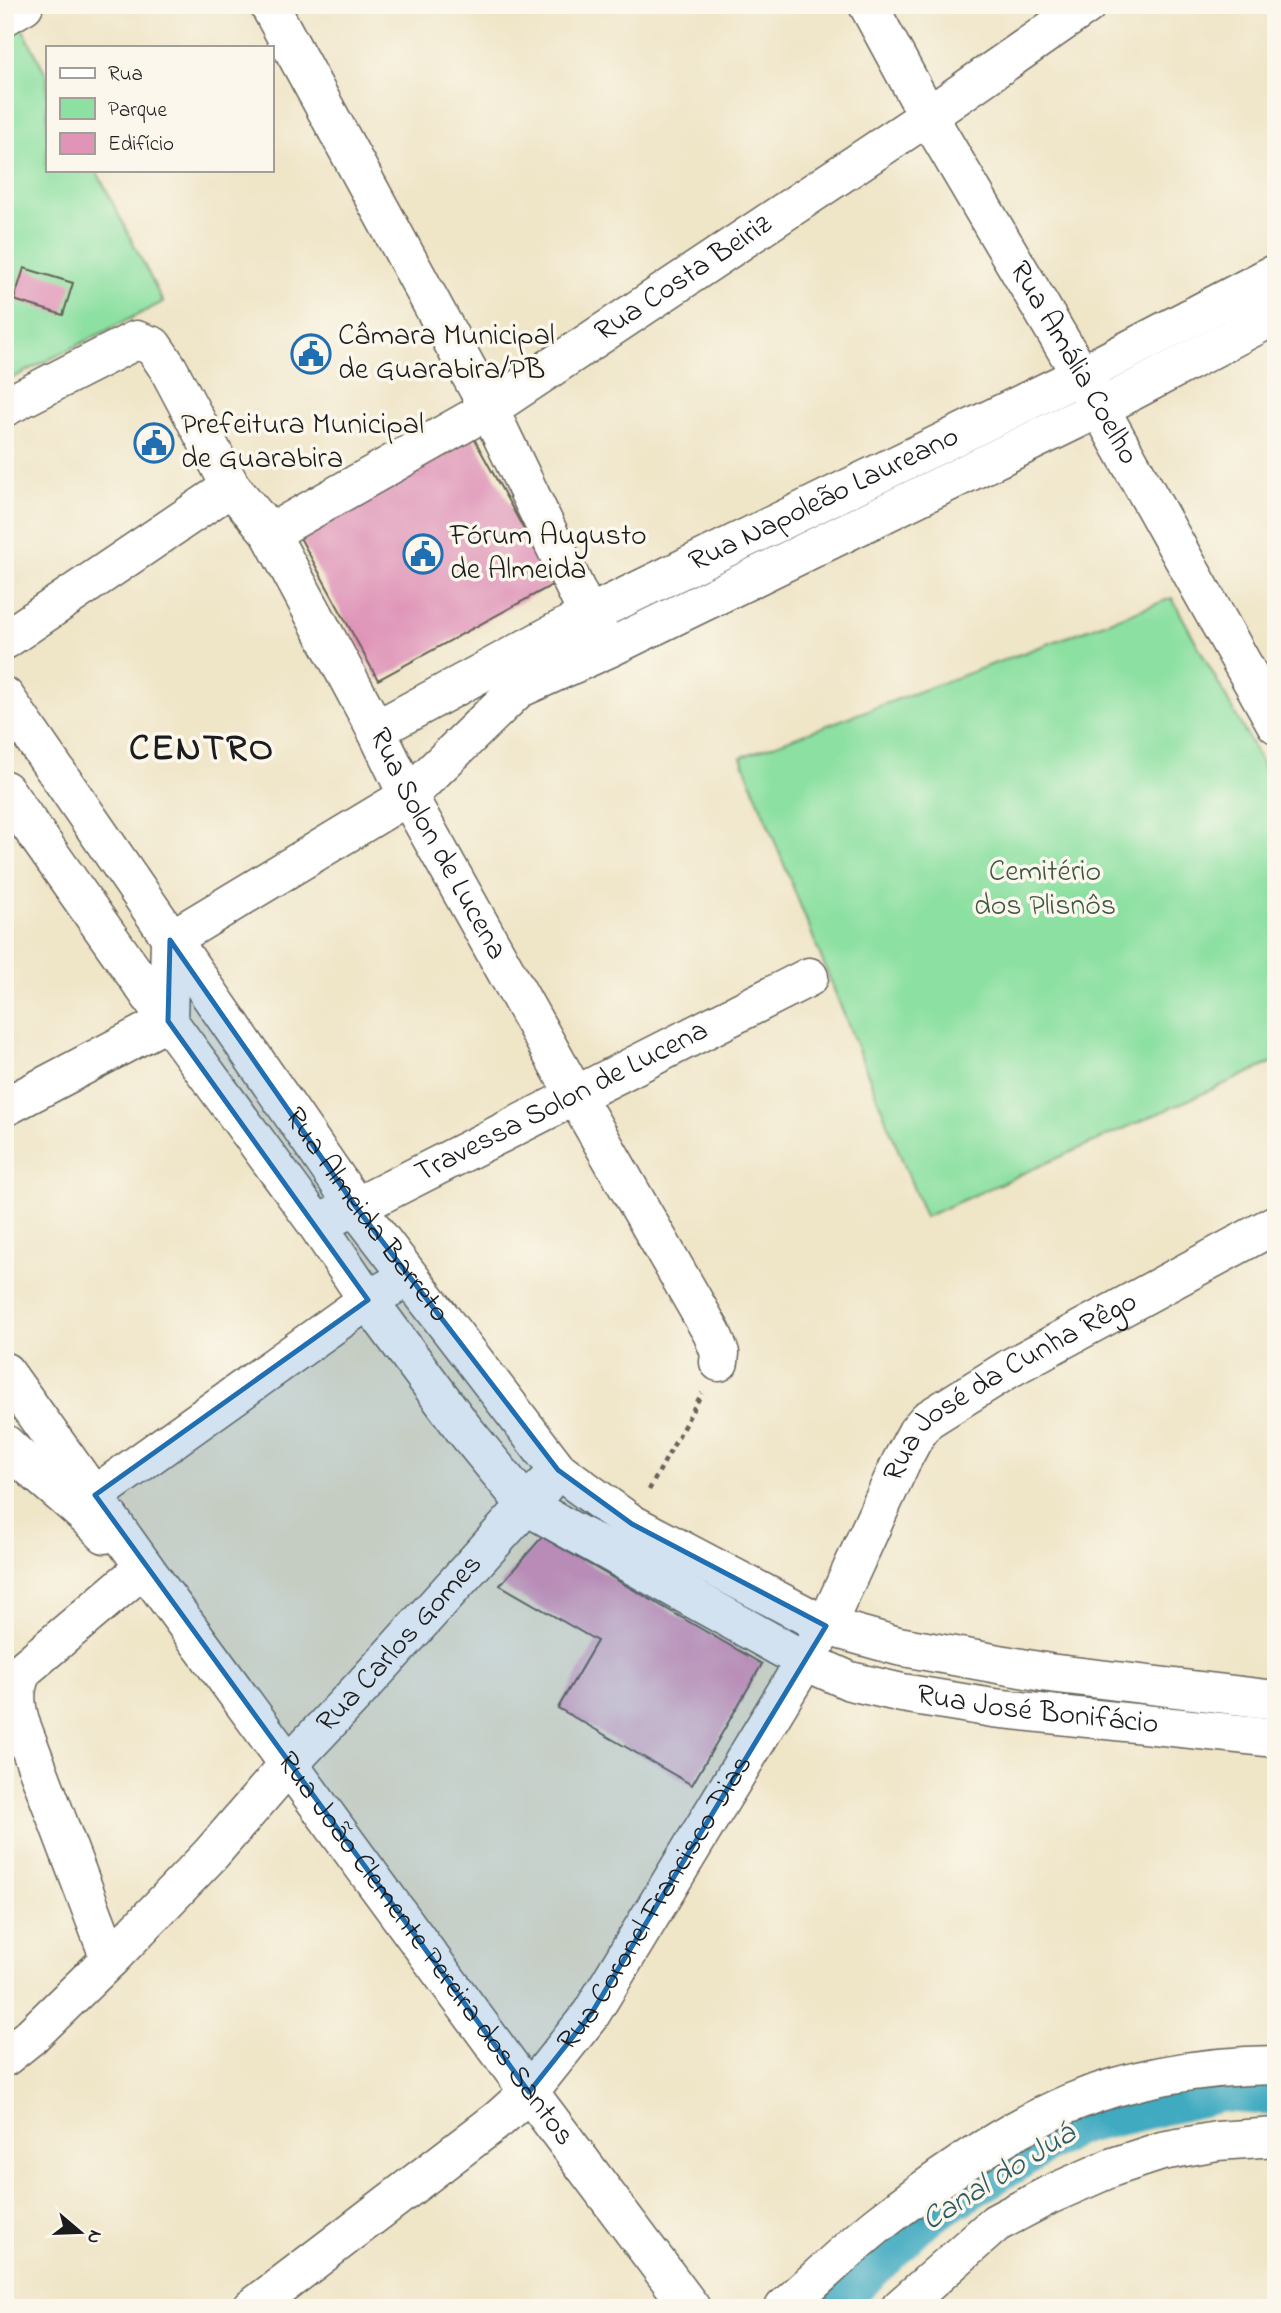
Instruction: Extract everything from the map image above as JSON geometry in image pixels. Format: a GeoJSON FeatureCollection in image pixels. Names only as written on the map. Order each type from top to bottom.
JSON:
{"type":"FeatureCollection","features":[{"type":"Feature","properties":{"kind":"street"},"geometry":{"type":"LineString","coordinates":[[5,16],[24,5]]}},
{"type":"Feature","properties":{"kind":"street"},"geometry":{"type":"LineString","coordinates":[[269,5],[489,409],[588,615],[608,648]]}},
{"type":"Feature","properties":{"kind":"street","name":"Rua Amália Coelho"},"geometry":{"type":"LineString","coordinates":[[868,5],[928,116],[1100,408],[1276,724]]}},
{"type":"Feature","properties":{"kind":"street","name":"Rua Costa Beiriz"},"geometry":{"type":"LineString","coordinates":[[270,533],[489,409],[928,116],[1087,5]]}},
{"type":"Feature","properties":{"kind":"street","name":"Rua Napoleão Laureano"},"geometry":{"type":"LineString","coordinates":[[376,730],[588,615],[1081,375],[1276,273]]}},
{"type":"Feature","properties":{"kind":"street","name":"Rua Napoleão Laureano"},"geometry":{"type":"LineString","coordinates":[[170,940],[408,796],[517,689],[608,648],[1100,408],[1276,315]]}},
{"type":"Feature","properties":{"kind":"street","name":"Rua Solon de Lucena"},"geometry":{"type":"LineString","coordinates":[[5,407],[136,340],[153,346],[168,368],[231,487],[270,533],[376,730],[408,796],[712,1333],[720,1353],[719,1362]]}},
{"type":"Feature","properties":{"kind":"street"},"geometry":{"type":"LineString","coordinates":[[5,639],[231,487]]}},
{"type":"Feature","properties":{"kind":"street","name":"Rua Almeida Barreto"},"geometry":{"type":"LineString","coordinates":[[5,697],[356,1207],[558,1470],[632,1524],[826,1626]]}},
{"type":"Feature","properties":{"kind":"street","name":"Rua Almeida Barreto"},"geometry":{"type":"LineString","coordinates":[[5,790],[168,1021],[316,1223],[368,1300],[463,1428],[527,1506],[805,1661]]}},
{"type":"Feature","properties":{"kind":"street"},"geometry":{"type":"LineString","coordinates":[[5,1107],[168,1021],[170,940]]}},
{"type":"Feature","properties":{"kind":"street","name":"Travessa Solon de Lucena"},"geometry":{"type":"LineString","coordinates":[[316,1223],[356,1207],[808,977]]}},
{"type":"Feature","properties":{"kind":"street","name":"Rua José da Cunha Rêgo"},"geometry":{"type":"LineString","coordinates":[[805,1661],[826,1626],[901,1462],[917,1432],[927,1420],[1010,1368],[1276,1224]]}},
{"type":"Feature","properties":{"kind":"street"},"geometry":{"type":"LineString","coordinates":[[95,1495],[368,1300],[411,1276]]}},
{"type":"Feature","properties":{"kind":"street","name":"Rua João Clemente Pereira dos Santos"},"geometry":{"type":"LineString","coordinates":[[5,1372],[95,1495],[151,1579],[691,2308]]}},
{"type":"Feature","properties":{"kind":"street","name":"Rua João Clemente Pereira dos Santos"},"geometry":{"type":"LineString","coordinates":[[5,1444],[38,1477],[79,1507],[151,1579]]}},
{"type":"Feature","properties":{"kind":"street","name":"Rua Carlos Gomes"},"geometry":{"type":"LineString","coordinates":[[5,2057],[30,2037],[110,1959],[211,1854],[289,1764],[558,1470]]}},
{"type":"Feature","properties":{"kind":"street"},"geometry":{"type":"LineString","coordinates":[[110,1959],[20,1722],[15,1704],[16,1685],[23,1670],[151,1579]]}},
{"type":"Feature","properties":{"kind":"street","name":"Rua José Bonifácio"},"geometry":{"type":"LineString","coordinates":[[826,1626],[898,1646],[1049,1672],[1269,1699]]}},
{"type":"Feature","properties":{"kind":"street","name":"Rua José Bonifácio"},"geometry":{"type":"LineString","coordinates":[[805,1661],[850,1681],[993,1708],[1267,1737]]}},
{"type":"Feature","properties":{"kind":"street","name":"Rua Coronel Francisco Dias"},"geometry":{"type":"LineString","coordinates":[[252,2308],[499,2119],[529,2092],[591,2014],[805,1661]]}},
{"type":"Feature","properties":{"kind":"street"},"geometry":{"type":"LineString","coordinates":[[1267,1737],[1269,1699]]}},
{"type":"Feature","properties":{"kind":"street"},"geometry":{"type":"LineString","coordinates":[[784,2308],[879,2224],[946,2175],[1031,2121],[1070,2103],[1145,2079],[1225,2066],[1276,2065]]}},
{"type":"Feature","properties":{"kind":"street"},"geometry":{"type":"LineString","coordinates":[[900,2308],[996,2223],[1049,2195],[1113,2167],[1161,2151],[1217,2141],[1276,2137]]}},
{"type":"Feature","properties":{"kind":"path"},"geometry":{"type":"LineString","coordinates":[[632,1524],[719,1362]]}},
{"type":"Feature","properties":{"kind":"highlighted area"},"geometry":{"type":"Polygon","coordinates":[[[170,940],[356,1207],[558,1470],[632,1524],[826,1626],[591,2014],[529,2092],[95,1495],[368,1300],[168,1021],[170,940]]]}},
{"type":"Feature","properties":{"kind":"green space"},"geometry":{"type":"Polygon","coordinates":[[[16,16],[46,74],[46,172],[97,172],[163,302],[5,382],[5,22],[16,16]]]}},
{"type":"Feature","properties":{"kind":"green space","name":"Cemitério dos Plisnôs"},"geometry":{"type":"Polygon","coordinates":[[[1172,598],[1276,789],[1276,1061],[925,1217],[741,757],[1172,598]]]}},
{"type":"Feature","properties":{"kind":"building"},"geometry":{"type":"Polygon","coordinates":[[[24,268],[73,283],[63,315],[14,300],[24,268]]]}},
{"type":"Feature","properties":{"kind":"building","name":"Fórum Augusto de Almeida"},"geometry":{"type":"Polygon","coordinates":[[[472,435],[554,584],[378,680],[292,523],[472,435]]]}},
{"type":"Feature","properties":{"kind":"building"},"geometry":{"type":"Polygon","coordinates":[[[542,1537],[762,1664],[692,1785],[558,1708],[597,1641],[500,1585],[542,1537]]]}},
{"type":"Feature","properties":{"kind":"waterway","name":"Canal do Juá"},"geometry":{"type":"LineString","coordinates":[[833,2308],[926,2218],[1074,2127],[1222,2093],[1276,2097]]}},
{"type":"Feature","properties":{"kind":"place","name":"Câmara Municipal de Guarabira/PB"},"geometry":{"type":"Point","coordinates":[311,354]}},
{"type":"Feature","properties":{"kind":"place","name":"Prefeitura Municipal de Guarabira"},"geometry":{"type":"Point","coordinates":[154,443]}},
{"type":"Feature","properties":{"kind":"place","name":"Fórum Augusto de Almeida"},"geometry":{"type":"Point","coordinates":[423,554]}},
{"type":"Feature","properties":{"kind":"district","name":"CENTRO"},"geometry":{"type":"Point","coordinates":[202,750]}}]}
